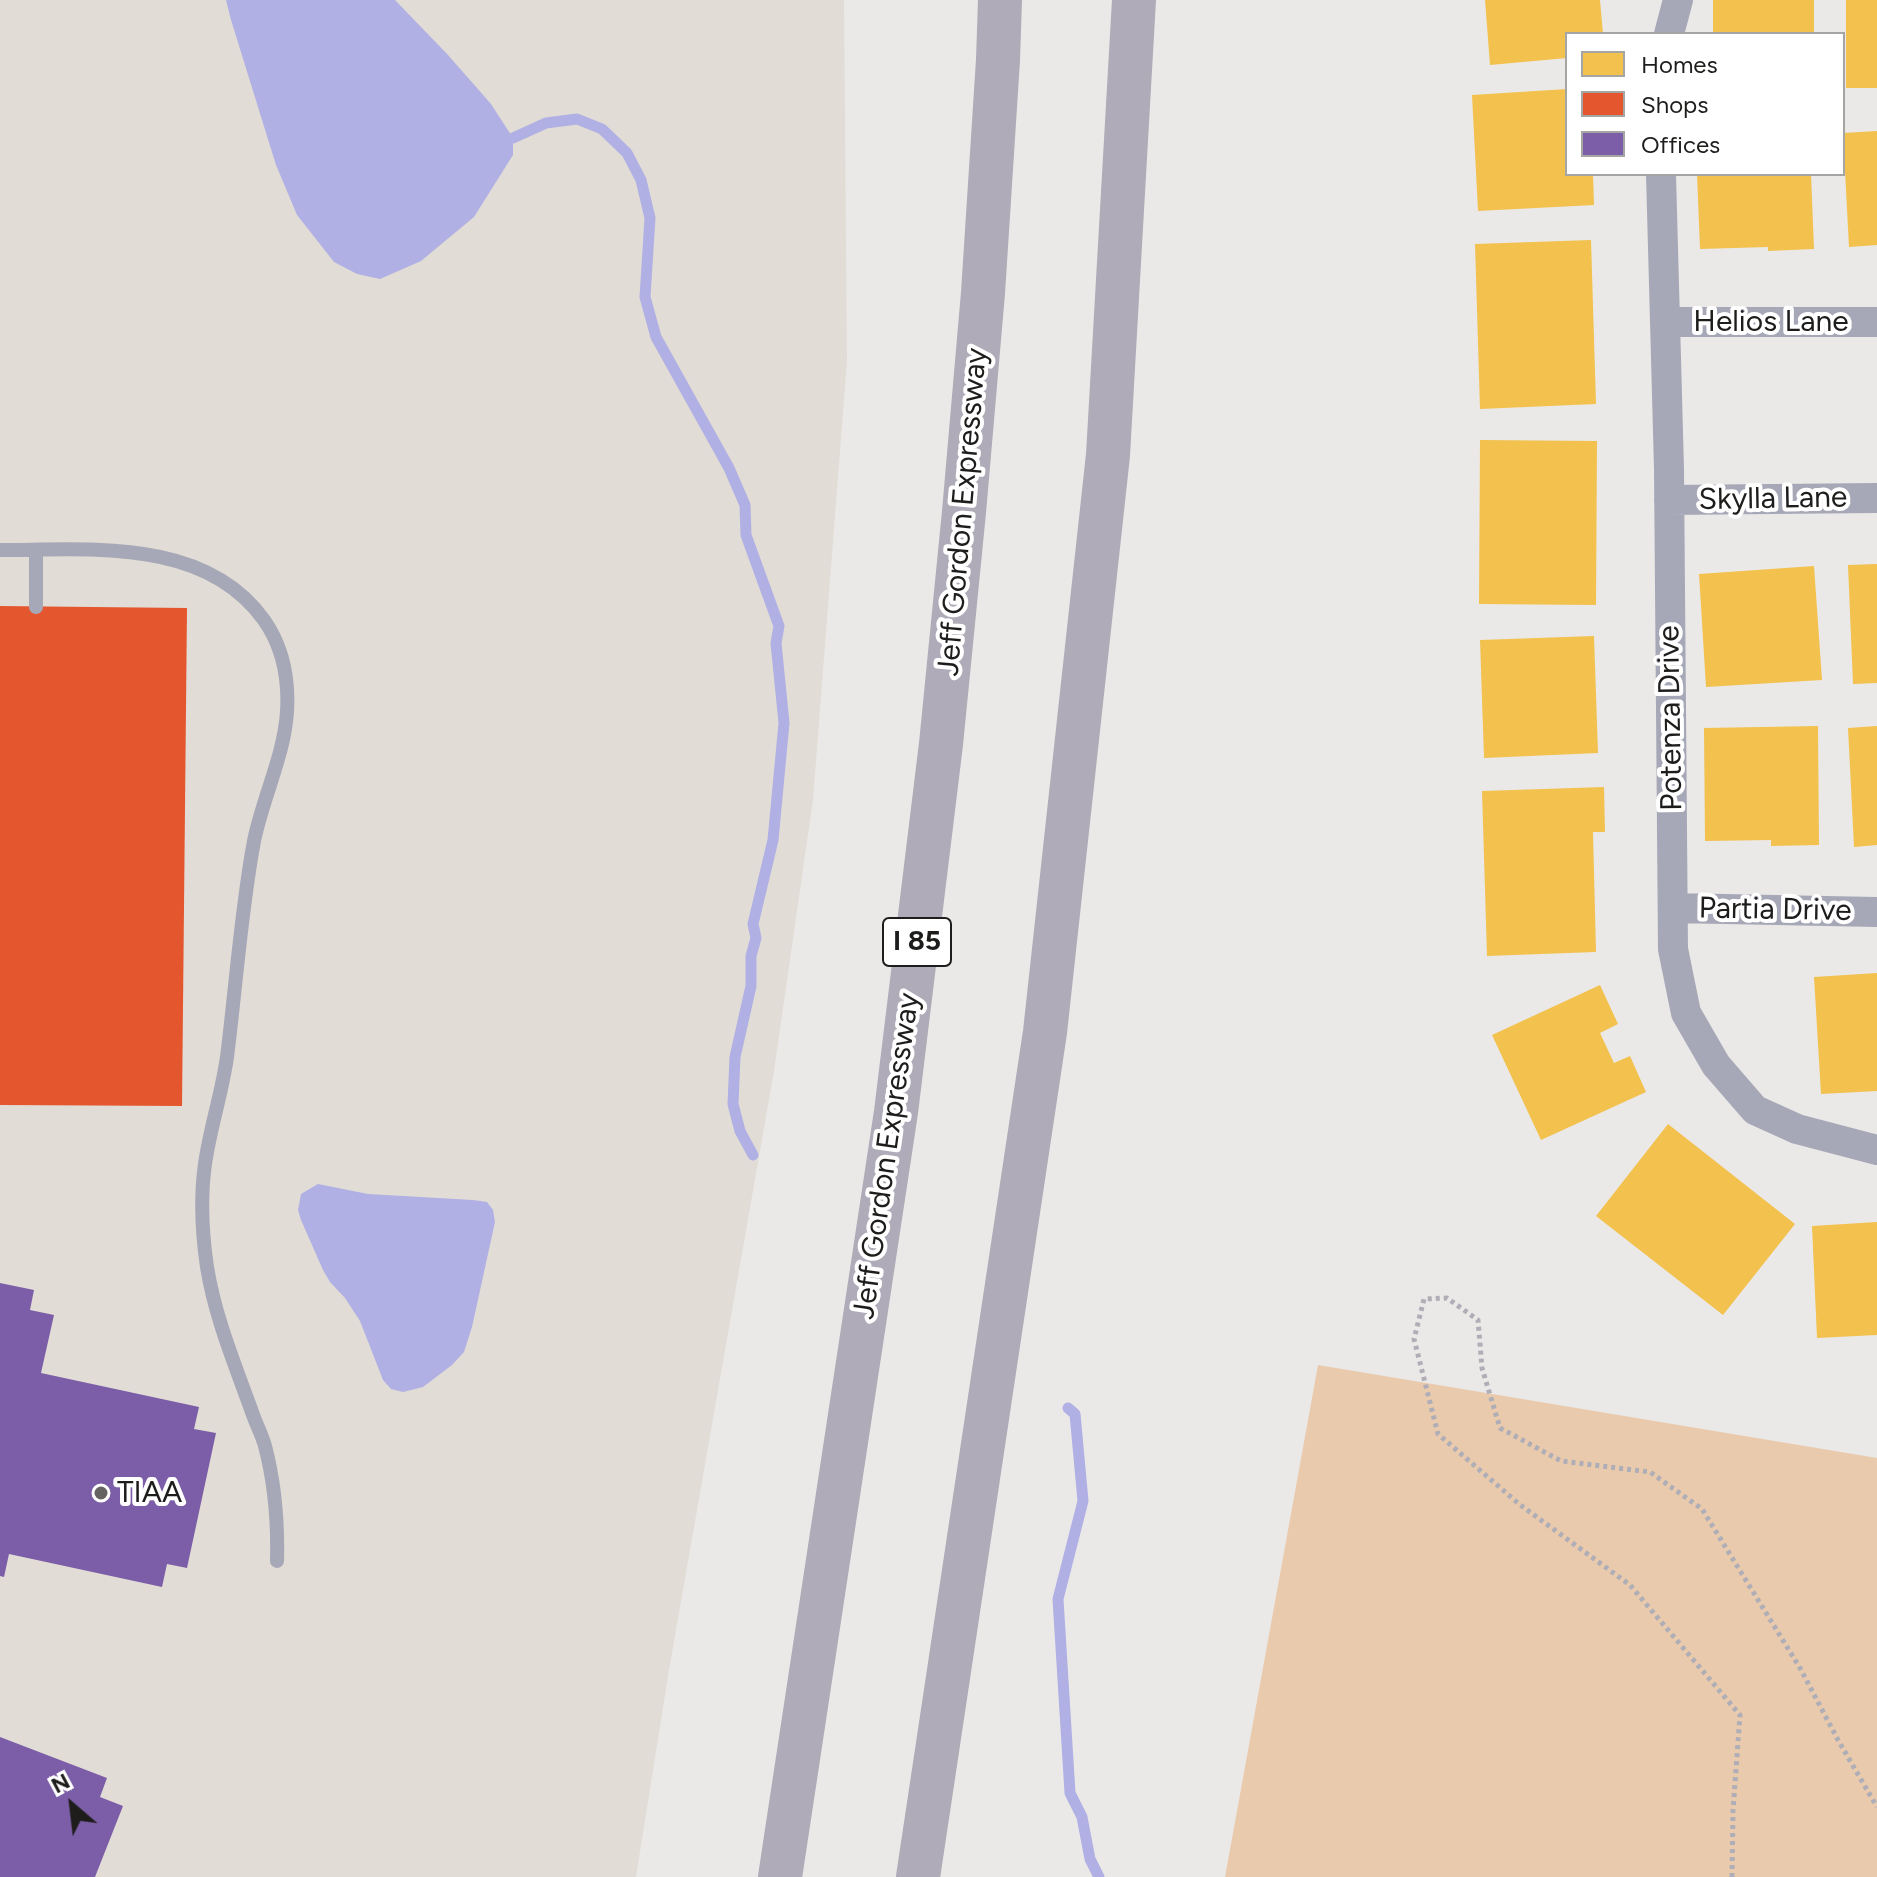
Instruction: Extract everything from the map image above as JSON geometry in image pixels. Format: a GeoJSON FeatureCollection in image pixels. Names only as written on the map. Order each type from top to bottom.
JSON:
{"type":"FeatureCollection","features":[{"type":"Feature","properties":{"kind":"highway","name":"Jeff Gordon Expressway"},"geometry":{"type":"LineString","coordinates":[[780,1877],[896,1112],[937,774],[982,309],[1000,0]]}},
{"type":"Feature","properties":{"kind":"highway"},"geometry":{"type":"LineString","coordinates":[[918,1877],[1045,1032],[1108,455],[1134,0]]}},
{"type":"Feature","properties":{"kind":"street"},"geometry":{"type":"LineString","coordinates":[[1670,32],[1678,0]]}},
{"type":"Feature","properties":{"kind":"street","name":"Potenza Drive"},"geometry":{"type":"LineString","coordinates":[[1661,176],[1669,500],[1673,949],[1686,1013],[1716,1065],[1755,1110],[1797,1129],[1877,1150]]}},
{"type":"Feature","properties":{"kind":"street","name":"Helios Lane"},"geometry":{"type":"LineString","coordinates":[[1665,322],[1877,322]]}},
{"type":"Feature","properties":{"kind":"street","name":"Skylla Lane"},"geometry":{"type":"LineString","coordinates":[[1669,500],[1877,498]]}},
{"type":"Feature","properties":{"kind":"street","name":"Partia Drive"},"geometry":{"type":"LineString","coordinates":[[1673,908],[1877,912]]}},
{"type":"Feature","properties":{"kind":"lane"},"geometry":{"type":"LineString","coordinates":[[0,550],[101,550],[171,559],[199,568],[225,582],[257,611],[269,627],[285,665],[287,714],[282,744],[255,837],[223,1090],[205,1164],[202,1195],[202,1233],[207,1271],[217,1311],[264,1443],[272,1477],[278,1523],[277,1561]]}},
{"type":"Feature","properties":{"kind":"lane"},"geometry":{"type":"LineString","coordinates":[[36,550],[36,607]]}},
{"type":"Feature","properties":{"kind":"path"},"geometry":{"type":"LineString","coordinates":[[1732,1877],[1740,1715],[1630,1585],[1519,1504],[1438,1434],[1414,1339],[1424,1299],[1447,1298],[1478,1320],[1482,1368],[1500,1428],[1561,1461],[1650,1472],[1702,1509],[1800,1668],[1877,1807]]}},
{"type":"Feature","properties":{"kind":"shaded area","name":"TIAA"},"geometry":{"type":"Polygon","coordinates":[[[0,0],[844,0],[847,361],[813,800],[774,1071],[669,1670],[636,1877],[0,1877],[0,0]]]}},
{"type":"Feature","properties":{"kind":"shaded area"},"geometry":{"type":"Polygon","coordinates":[[[1318,1365],[1877,1458],[1877,1877],[1225,1877],[1318,1365]]]}},
{"type":"Feature","properties":{"kind":"water"},"geometry":{"type":"Polygon","coordinates":[[[226,0],[395,0],[491,104],[513,138],[513,155],[474,217],[421,261],[380,279],[357,274],[334,262],[297,215],[276,165],[226,0]]]}},
{"type":"Feature","properties":{"kind":"water"},"geometry":{"type":"Polygon","coordinates":[[[318,1184],[368,1194],[487,1202],[493,1210],[495,1222],[464,1352],[423,1387],[403,1392],[391,1389],[383,1380],[360,1321],[323,1270],[298,1210],[301,1194],[318,1184]]]}},
{"type":"Feature","properties":{"kind":"building: Homes"},"geometry":{"type":"Polygon","coordinates":[[[1485,0],[1600,0],[1603,32],[1565,32],[1565,58],[1490,65],[1485,0]]]}},
{"type":"Feature","properties":{"kind":"building: Homes"},"geometry":{"type":"Polygon","coordinates":[[[1713,0],[1814,0],[1814,32],[1713,32],[1713,0]]]}},
{"type":"Feature","properties":{"kind":"building: Homes"},"geometry":{"type":"Polygon","coordinates":[[[1846,0],[1877,0],[1877,88],[1846,88],[1846,0]]]}},
{"type":"Feature","properties":{"kind":"building: Homes"},"geometry":{"type":"Polygon","coordinates":[[[1565,89],[1565,176],[1593,176],[1594,205],[1478,211],[1472,95],[1565,89]]]}},
{"type":"Feature","properties":{"kind":"building: Homes"},"geometry":{"type":"Polygon","coordinates":[[[1877,131],[1877,245],[1849,247],[1845,133],[1877,131]]]}},
{"type":"Feature","properties":{"kind":"building: Homes"},"geometry":{"type":"Polygon","coordinates":[[[1697,176],[1811,176],[1814,249],[1700,249],[1697,176]]]}},
{"type":"Feature","properties":{"kind":"building: Homes"},"geometry":{"type":"Polygon","coordinates":[[[1591,240],[1596,404],[1480,409],[1475,244],[1591,240]]]}},
{"type":"Feature","properties":{"kind":"building: Homes"},"geometry":{"type":"Polygon","coordinates":[[[1480,440],[1597,441],[1596,605],[1479,604],[1480,440]]]}},
{"type":"Feature","properties":{"kind":"building: Homes"},"geometry":{"type":"Polygon","coordinates":[[[1877,564],[1877,683],[1853,684],[1848,565],[1877,564]]]}},
{"type":"Feature","properties":{"kind":"building: Homes"},"geometry":{"type":"Polygon","coordinates":[[[1814,566],[1822,680],[1706,687],[1699,574],[1814,566]]]}},
{"type":"Feature","properties":{"kind":"building: Homes"},"geometry":{"type":"Polygon","coordinates":[[[1594,636],[1598,753],[1484,758],[1480,640],[1594,636]]]}},
{"type":"Feature","properties":{"kind":"building: Homes"},"geometry":{"type":"Polygon","coordinates":[[[1818,726],[1819,845],[1771,846],[1771,840],[1705,841],[1704,728],[1818,726]]]}},
{"type":"Feature","properties":{"kind":"building: Homes"},"geometry":{"type":"Polygon","coordinates":[[[1877,726],[1877,845],[1854,847],[1848,728],[1877,726]]]}},
{"type":"Feature","properties":{"kind":"building: Homes"},"geometry":{"type":"Polygon","coordinates":[[[1604,787],[1605,832],[1593,832],[1596,952],[1487,956],[1482,791],[1604,787]]]}},
{"type":"Feature","properties":{"kind":"building: Homes"},"geometry":{"type":"Polygon","coordinates":[[[1877,973],[1877,1091],[1821,1094],[1814,977],[1877,973]]]}},
{"type":"Feature","properties":{"kind":"building: Homes"},"geometry":{"type":"Polygon","coordinates":[[[1600,985],[1618,1024],[1600,1033],[1614,1063],[1630,1056],[1646,1092],[1541,1140],[1492,1035],[1600,985]]]}},
{"type":"Feature","properties":{"kind":"building: Homes"},"geometry":{"type":"Polygon","coordinates":[[[1668,1124],[1795,1224],[1723,1315],[1596,1216],[1668,1124]]]}},
{"type":"Feature","properties":{"kind":"building: Homes"},"geometry":{"type":"Polygon","coordinates":[[[1877,1222],[1877,1335],[1817,1338],[1812,1226],[1877,1222]]]}},
{"type":"Feature","properties":{"kind":"building: Shops"},"geometry":{"type":"Polygon","coordinates":[[[0,606],[187,608],[182,1106],[0,1105],[0,606]]]}},
{"type":"Feature","properties":{"kind":"building: Offices","name":"TIAA"},"geometry":{"type":"Polygon","coordinates":[[[0,1283],[34,1290],[30,1310],[54,1315],[41,1373],[199,1407],[194,1429],[216,1433],[187,1568],[167,1564],[162,1587],[9,1554],[4,1577],[0,1576],[0,1283]]]}},
{"type":"Feature","properties":{"kind":"building: Offices"},"geometry":{"type":"Polygon","coordinates":[[[0,1737],[107,1778],[100,1797],[123,1806],[95,1877],[0,1877],[0,1737]]]}},
{"type":"Feature","properties":{"kind":"waterway"},"geometry":{"type":"LineString","coordinates":[[513,138],[546,123],[577,119],[602,129],[627,153],[641,180],[650,218],[645,297],[656,337],[729,468],[745,505],[746,535],[779,626],[776,643],[784,723],[773,840],[753,924],[756,938],[751,956],[751,986],[735,1057],[733,1104],[740,1131],[753,1155]]}},
{"type":"Feature","properties":{"kind":"waterway"},"geometry":{"type":"LineString","coordinates":[[1068,1408],[1075,1414],[1083,1501],[1058,1599],[1070,1793],[1082,1817],[1090,1859],[1099,1877]]}},
{"type":"Feature","properties":{"kind":"place","name":"TIAA"},"geometry":{"type":"Point","coordinates":[101,1493]}}]}
